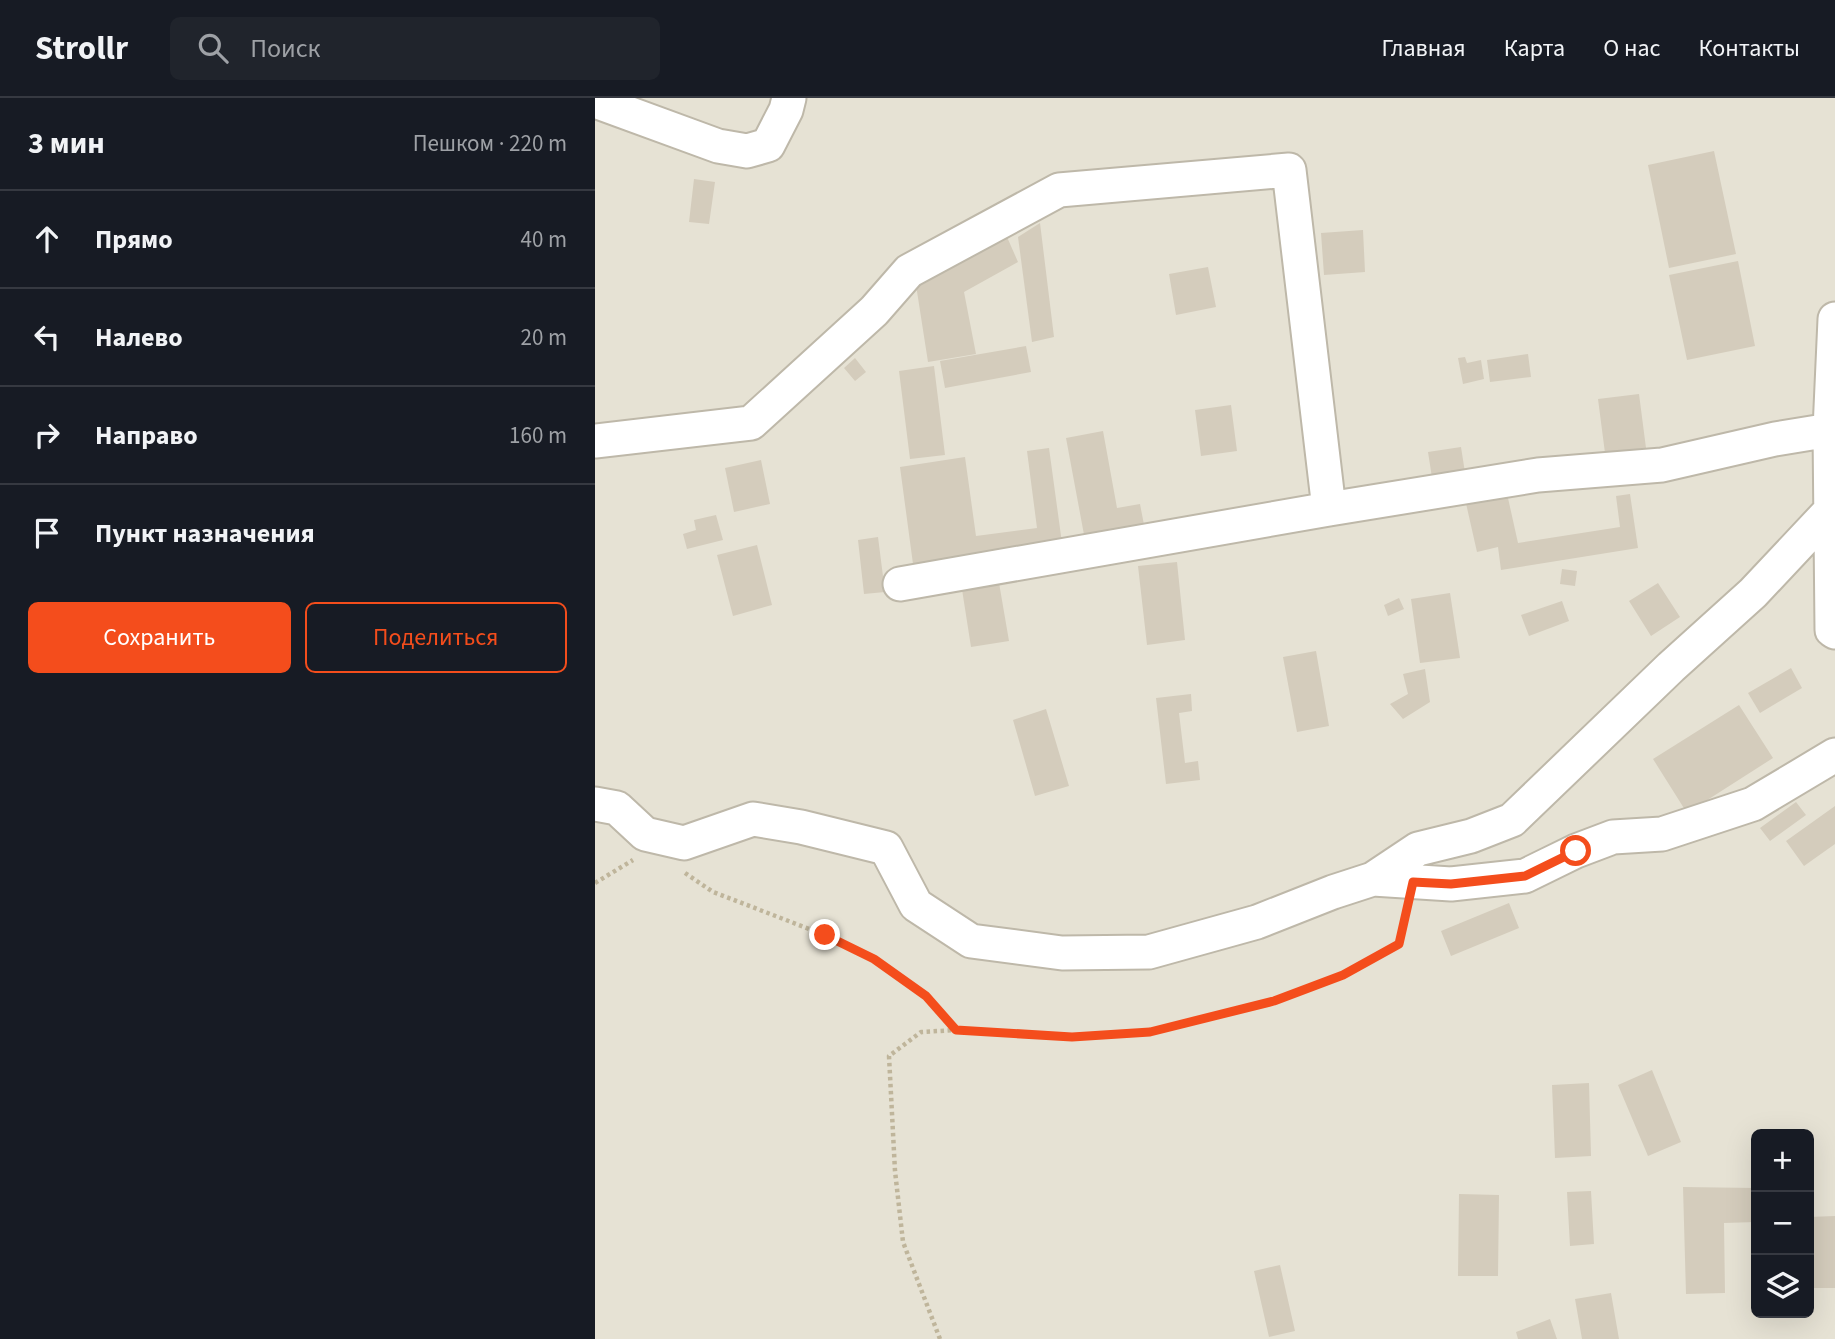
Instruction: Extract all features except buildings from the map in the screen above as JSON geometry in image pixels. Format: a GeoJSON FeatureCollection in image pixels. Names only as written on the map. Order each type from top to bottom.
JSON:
{"type":"FeatureCollection","features":[{"type":"Feature","properties":{"kind":"street"},"geometry":{"type":"LineString","coordinates":[[595,102],[718,146],[747,151],[768,145],[786,110],[789,98]]}},
{"type":"Feature","properties":{"kind":"street"},"geometry":{"type":"LineString","coordinates":[[595,441],[751,423],[874,311],[909,271],[1059,190],[1289,170],[1329,509]]}},
{"type":"Feature","properties":{"kind":"street"},"geometry":{"type":"LineString","coordinates":[[1835,319],[1831,510],[1832,630],[1835,632]]}},
{"type":"Feature","properties":{"kind":"street"},"geometry":{"type":"LineString","coordinates":[[900,584],[1538,475],[1662,465],[1775,439],[1832,433]]}},
{"type":"Feature","properties":{"kind":"street"},"geometry":{"type":"LineString","coordinates":[[595,804],[617,808],[645,834],[684,843],[754,819],[800,827],[885,848],[916,905],[971,941],[1062,953],[1149,952],[1257,922],[1333,892],[1373,880],[1418,849],[1471,836],[1512,820],[1662,675],[1753,593],[1831,510]]}},
{"type":"Feature","properties":{"kind":"street"},"geometry":{"type":"LineString","coordinates":[[1373,880],[1451,884],[1525,876],[1576,851],[1613,837],[1663,834],[1753,804],[1835,754]]}},
{"type":"Feature","properties":{"kind":"path"},"geometry":{"type":"LineString","coordinates":[[595,883],[665,838],[668,862],[713,892],[825,935],[874,959],[926,996],[956,1030]]}},
{"type":"Feature","properties":{"kind":"path"},"geometry":{"type":"LineString","coordinates":[[940,1339],[903,1242],[895,1171],[889,1056],[921,1032],[956,1030],[1072,1037],[1150,1032],[1274,1001],[1343,975],[1399,944],[1413,882]]}},
{"type":"Feature","properties":{"kind":"shaded area"},"geometry":{"type":"Polygon","coordinates":[[[595,98],[1835,98],[1835,1339],[595,1339],[595,98]]]}},
{"type":"Feature","properties":{"kind":"route"},"geometry":{"type":"LineString","coordinates":[[825,935],[874,959],[926,996],[956,1030],[1072,1037],[1150,1032],[1274,1001],[1343,975],[1399,944],[1413,882],[1451,884],[1525,876],[1576,851]]}}]}
